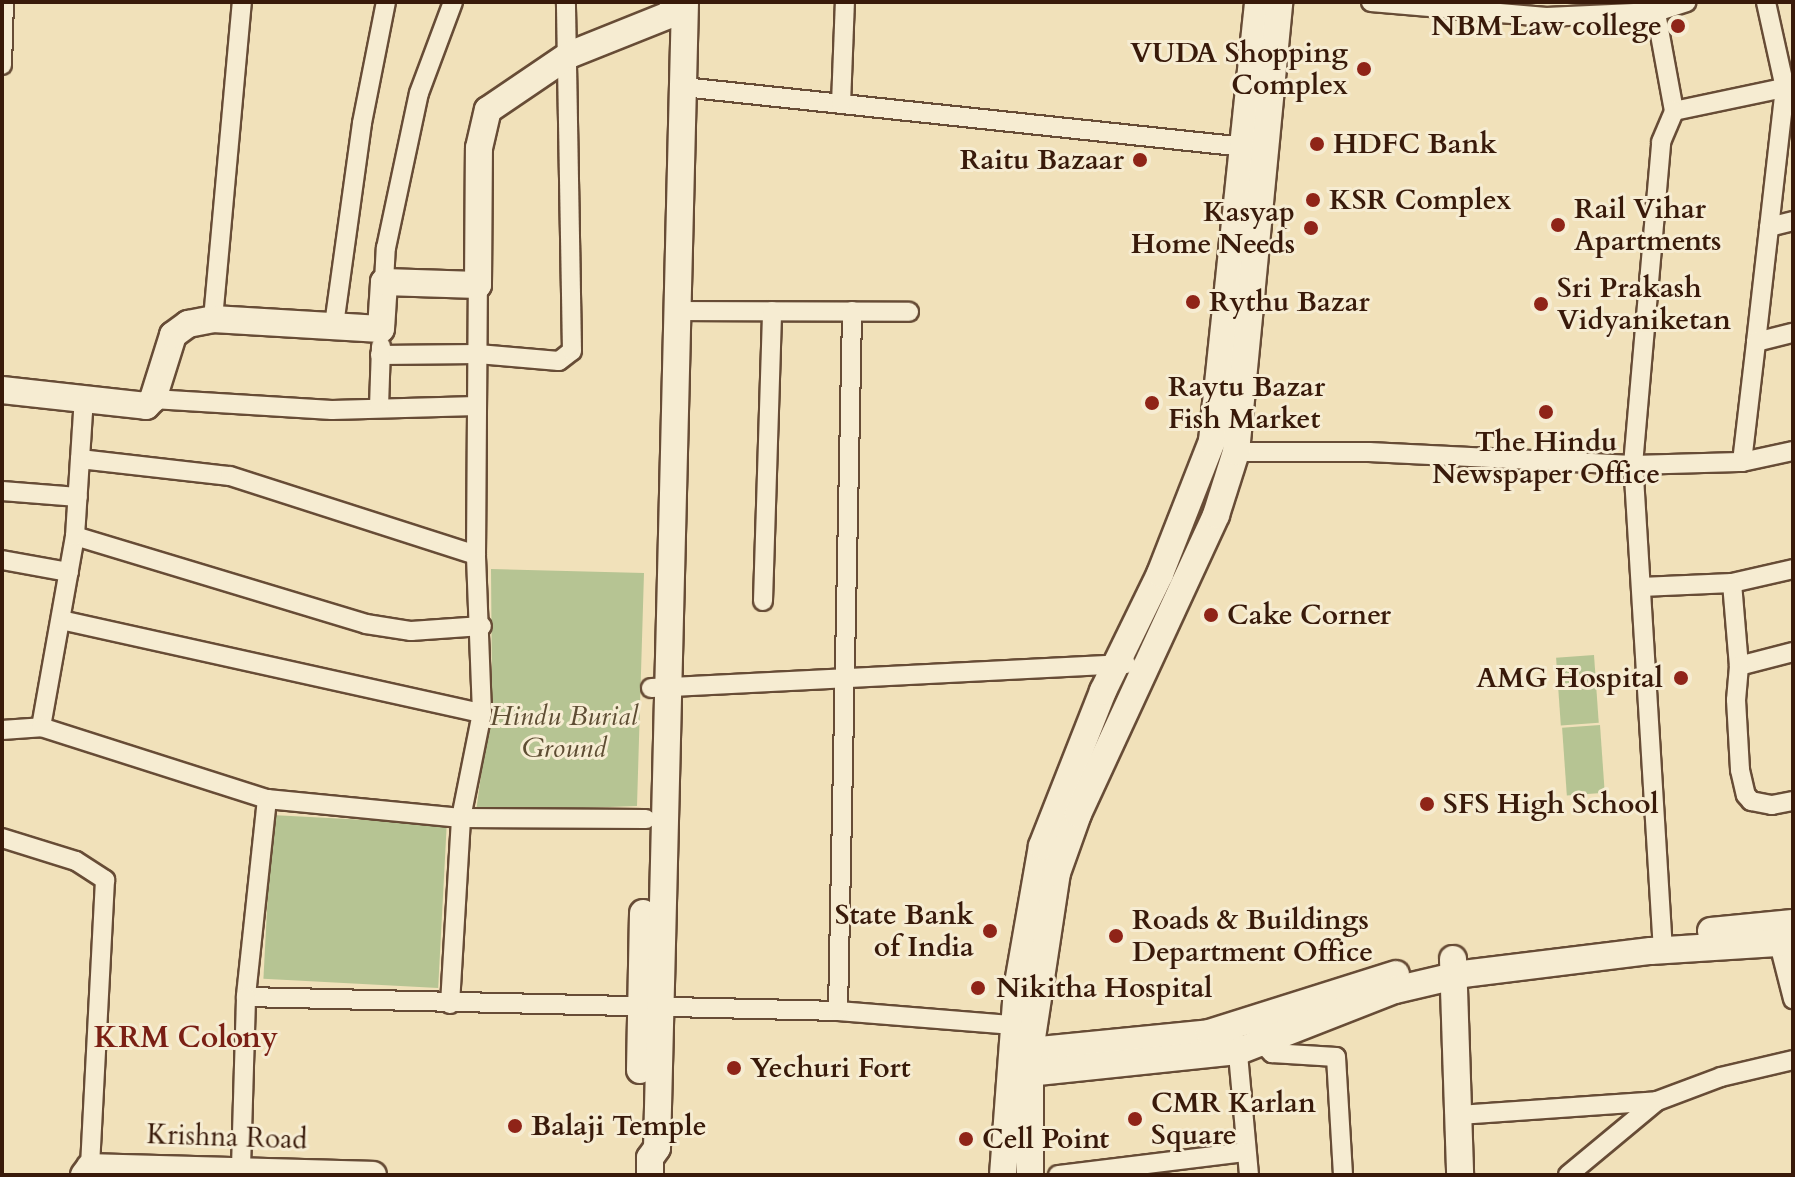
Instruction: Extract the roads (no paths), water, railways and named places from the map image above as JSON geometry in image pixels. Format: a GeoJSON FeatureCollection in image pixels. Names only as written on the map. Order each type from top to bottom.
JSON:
{"type":"FeatureCollection","features":[{"type":"Feature","properties":{"kind":"street"},"geometry":{"type":"LineString","coordinates":[[2,65],[4,2]]}},
{"type":"Feature","properties":{"kind":"street"},"geometry":{"type":"LineString","coordinates":[[213,319],[242,2]]}},
{"type":"Feature","properties":{"kind":"street"},"geometry":{"type":"LineString","coordinates":[[334,325],[362,123],[386,2]]}},
{"type":"Feature","properties":{"kind":"street"},"geometry":{"type":"LineString","coordinates":[[379,407],[386,248],[419,93],[453,2]]}},
{"type":"Feature","properties":{"kind":"street"},"geometry":{"type":"LineString","coordinates":[[380,355],[478,354],[559,361],[572,351],[566,2]]}},
{"type":"Feature","properties":{"kind":"street"},"geometry":{"type":"LineString","coordinates":[[841,104],[845,2]]}},
{"type":"Feature","properties":{"kind":"street"},"geometry":{"type":"LineString","coordinates":[[1003,1175],[1013,1025],[1042,846],[1117,661],[1160,574],[1212,441],[1258,2]]}},
{"type":"Feature","properties":{"kind":"street"},"geometry":{"type":"LineString","coordinates":[[1030,1175],[1029,1062],[1057,873],[1145,668],[1216,515],[1236,452],[1279,2]]}},
{"type":"Feature","properties":{"kind":"street"},"geometry":{"type":"LineString","coordinates":[[1371,2],[1545,10],[1655,7],[1686,2]]}},
{"type":"Feature","properties":{"kind":"street"},"geometry":{"type":"LineString","coordinates":[[1742,462],[1769,227],[1789,87],[1766,2]]}},
{"type":"Feature","properties":{"kind":"street"},"geometry":{"type":"LineString","coordinates":[[450,1004],[461,818],[482,713],[482,626],[476,555],[482,120],[494,102],[569,55],[675,5]]}},
{"type":"Feature","properties":{"kind":"street"},"geometry":{"type":"LineString","coordinates":[[650,1167],[657,1148],[646,819],[658,688],[677,311],[683,87],[675,5]]}},
{"type":"Feature","properties":{"kind":"street"},"geometry":{"type":"LineString","coordinates":[[650,1005],[675,5]]}},
{"type":"Feature","properties":{"kind":"street"},"geometry":{"type":"LineString","coordinates":[[1655,7],[1674,111],[1661,142],[1633,465],[1661,943]]}},
{"type":"Feature","properties":{"kind":"street"},"geometry":{"type":"LineString","coordinates":[[683,87],[1244,147]]}},
{"type":"Feature","properties":{"kind":"street"},"geometry":{"type":"LineString","coordinates":[[1674,111],[1789,87]]}},
{"type":"Feature","properties":{"kind":"street"},"geometry":{"type":"LineString","coordinates":[[1769,227],[1793,221]]}},
{"type":"Feature","properties":{"kind":"street"},"geometry":{"type":"LineString","coordinates":[[384,282],[478,285]]}},
{"type":"Feature","properties":{"kind":"street"},"geometry":{"type":"LineString","coordinates":[[677,311],[909,312]]}},
{"type":"Feature","properties":{"kind":"street"},"geometry":{"type":"LineString","coordinates":[[763,601],[772,311]]}},
{"type":"Feature","properties":{"kind":"street"},"geometry":{"type":"LineString","coordinates":[[838,1011],[842,677],[852,311]]}},
{"type":"Feature","properties":{"kind":"street"},"geometry":{"type":"LineString","coordinates":[[153,399],[173,335],[188,324],[213,319],[381,329]]}},
{"type":"Feature","properties":{"kind":"street"},"geometry":{"type":"LineString","coordinates":[[1756,342],[1793,333]]}},
{"type":"Feature","properties":{"kind":"street"},"geometry":{"type":"LineString","coordinates":[[2,390],[84,396],[135,408],[153,399],[332,410],[477,406]]}},
{"type":"Feature","properties":{"kind":"street"},"geometry":{"type":"LineString","coordinates":[[41,727],[75,536],[84,396]]}},
{"type":"Feature","properties":{"kind":"street"},"geometry":{"type":"LineString","coordinates":[[1236,452],[1369,452],[1633,465],[1742,462],[1793,451]]}},
{"type":"Feature","properties":{"kind":"street"},"geometry":{"type":"LineString","coordinates":[[80,459],[230,476],[476,555]]}},
{"type":"Feature","properties":{"kind":"street"},"geometry":{"type":"LineString","coordinates":[[2,491],[78,497]]}},
{"type":"Feature","properties":{"kind":"street"},"geometry":{"type":"LineString","coordinates":[[75,536],[366,624],[411,631],[482,626]]}},
{"type":"Feature","properties":{"kind":"street"},"geometry":{"type":"LineString","coordinates":[[2,560],[69,572]]}},
{"type":"Feature","properties":{"kind":"street"},"geometry":{"type":"LineString","coordinates":[[1641,587],[1732,583],[1793,569]]}},
{"type":"Feature","properties":{"kind":"street"},"geometry":{"type":"LineString","coordinates":[[1732,583],[1739,666],[1742,785],[1751,801],[1772,805],[1793,801]]}},
{"type":"Feature","properties":{"kind":"street"},"geometry":{"type":"LineString","coordinates":[[61,620],[482,713]]}},
{"type":"Feature","properties":{"kind":"street"},"geometry":{"type":"LineString","coordinates":[[1739,666],[1793,652]]}},
{"type":"Feature","properties":{"kind":"street"},"geometry":{"type":"LineString","coordinates":[[658,688],[1117,661],[1145,668]]}},
{"type":"Feature","properties":{"kind":"street"},"geometry":{"type":"LineString","coordinates":[[2,730],[41,727],[267,799],[461,818],[646,819]]}},
{"type":"Feature","properties":{"kind":"street"},"geometry":{"type":"LineString","coordinates":[[241,1167],[246,997],[267,799]]}},
{"type":"Feature","properties":{"kind":"street"},"geometry":{"type":"LineString","coordinates":[[2,838],[76,861],[105,880],[87,1171]]}},
{"type":"Feature","properties":{"kind":"street"},"geometry":{"type":"LineString","coordinates":[[1029,1062],[1244,1040],[1362,983],[1454,967],[1661,943],[1788,936],[1793,999]]}},
{"type":"Feature","properties":{"kind":"street"},"geometry":{"type":"LineString","coordinates":[[1454,967],[1460,1175]]}},
{"type":"Feature","properties":{"kind":"street"},"geometry":{"type":"LineString","coordinates":[[246,997],[838,1011],[1013,1025]]}},
{"type":"Feature","properties":{"kind":"street"},"geometry":{"type":"LineString","coordinates":[[1244,1040],[1244,1152],[1249,1175]]}},
{"type":"Feature","properties":{"kind":"street"},"geometry":{"type":"LineString","coordinates":[[1244,1040],[1272,1053],[1336,1057],[1343,1175]]}},
{"type":"Feature","properties":{"kind":"street"},"geometry":{"type":"LineString","coordinates":[[1459,1115],[1657,1101],[1721,1077],[1793,1060]]}},
{"type":"Feature","properties":{"kind":"street"},"geometry":{"type":"LineString","coordinates":[[1568,1175],[1657,1101]]}},
{"type":"Feature","properties":{"kind":"street"},"geometry":{"type":"LineString","coordinates":[[1058,1175],[1150,1167],[1244,1152]]}},
{"type":"Feature","properties":{"kind":"street","name":"Krishna Road"},"geometry":{"type":"LineString","coordinates":[[87,1171],[241,1167],[373,1175]]}},
{"type":"Feature","properties":{"kind":"place","name":"NBM Law college"},"geometry":{"type":"Point","coordinates":[1678,26]}},
{"type":"Feature","properties":{"kind":"place","name":"VUDA Shopping Complex"},"geometry":{"type":"Point","coordinates":[1364,69]}},
{"type":"Feature","properties":{"kind":"place","name":"HDFC Bank"},"geometry":{"type":"Point","coordinates":[1317,144]}},
{"type":"Feature","properties":{"kind":"place","name":"Raitu Bazaar"},"geometry":{"type":"Point","coordinates":[1140,160]}},
{"type":"Feature","properties":{"kind":"place","name":"KSR Complex"},"geometry":{"type":"Point","coordinates":[1313,200]}},
{"type":"Feature","properties":{"kind":"place","name":"Rail Vihar Apartments"},"geometry":{"type":"Point","coordinates":[1558,225]}},
{"type":"Feature","properties":{"kind":"place","name":"Kasyap Home Needs"},"geometry":{"type":"Point","coordinates":[1311,228]}},
{"type":"Feature","properties":{"kind":"place","name":"Rythu Bazar"},"geometry":{"type":"Point","coordinates":[1193,302]}},
{"type":"Feature","properties":{"kind":"place","name":"Sri Prakash Vidyaniketan"},"geometry":{"type":"Point","coordinates":[1541,304]}},
{"type":"Feature","properties":{"kind":"place","name":"Raytu Bazar Fish Market"},"geometry":{"type":"Point","coordinates":[1152,403]}},
{"type":"Feature","properties":{"kind":"place","name":"The Hindu Newspaper Office"},"geometry":{"type":"Point","coordinates":[1546,412]}},
{"type":"Feature","properties":{"kind":"place","name":"Cake Corner"},"geometry":{"type":"Point","coordinates":[1211,615]}},
{"type":"Feature","properties":{"kind":"place","name":"AMG Hospital"},"geometry":{"type":"Point","coordinates":[1681,678]}},
{"type":"Feature","properties":{"kind":"place","name":"SFS High School"},"geometry":{"type":"Point","coordinates":[1427,804]}},
{"type":"Feature","properties":{"kind":"place","name":"State Bank of India"},"geometry":{"type":"Point","coordinates":[990,931]}},
{"type":"Feature","properties":{"kind":"place","name":"Roads & Buildings Department Office"},"geometry":{"type":"Point","coordinates":[1116,936]}},
{"type":"Feature","properties":{"kind":"place","name":"Nikitha Hospital"},"geometry":{"type":"Point","coordinates":[978,988]}},
{"type":"Feature","properties":{"kind":"place","name":"Yechuri Fort"},"geometry":{"type":"Point","coordinates":[734,1068]}},
{"type":"Feature","properties":{"kind":"place","name":"CMR Karlan Square"},"geometry":{"type":"Point","coordinates":[1135,1119]}},
{"type":"Feature","properties":{"kind":"place","name":"Balaji Temple"},"geometry":{"type":"Point","coordinates":[515,1126]}},
{"type":"Feature","properties":{"kind":"place","name":"Cell Point"},"geometry":{"type":"Point","coordinates":[966,1139]}},
{"type":"Feature","properties":{"kind":"district","name":"KRM Colony"},"geometry":{"type":"Point","coordinates":[186,1038]}},
{"type":"Feature","properties":{"kind":"park label","name":"Hindu Burial Ground"},"geometry":{"type":"Point","coordinates":[564,732]}}]}
